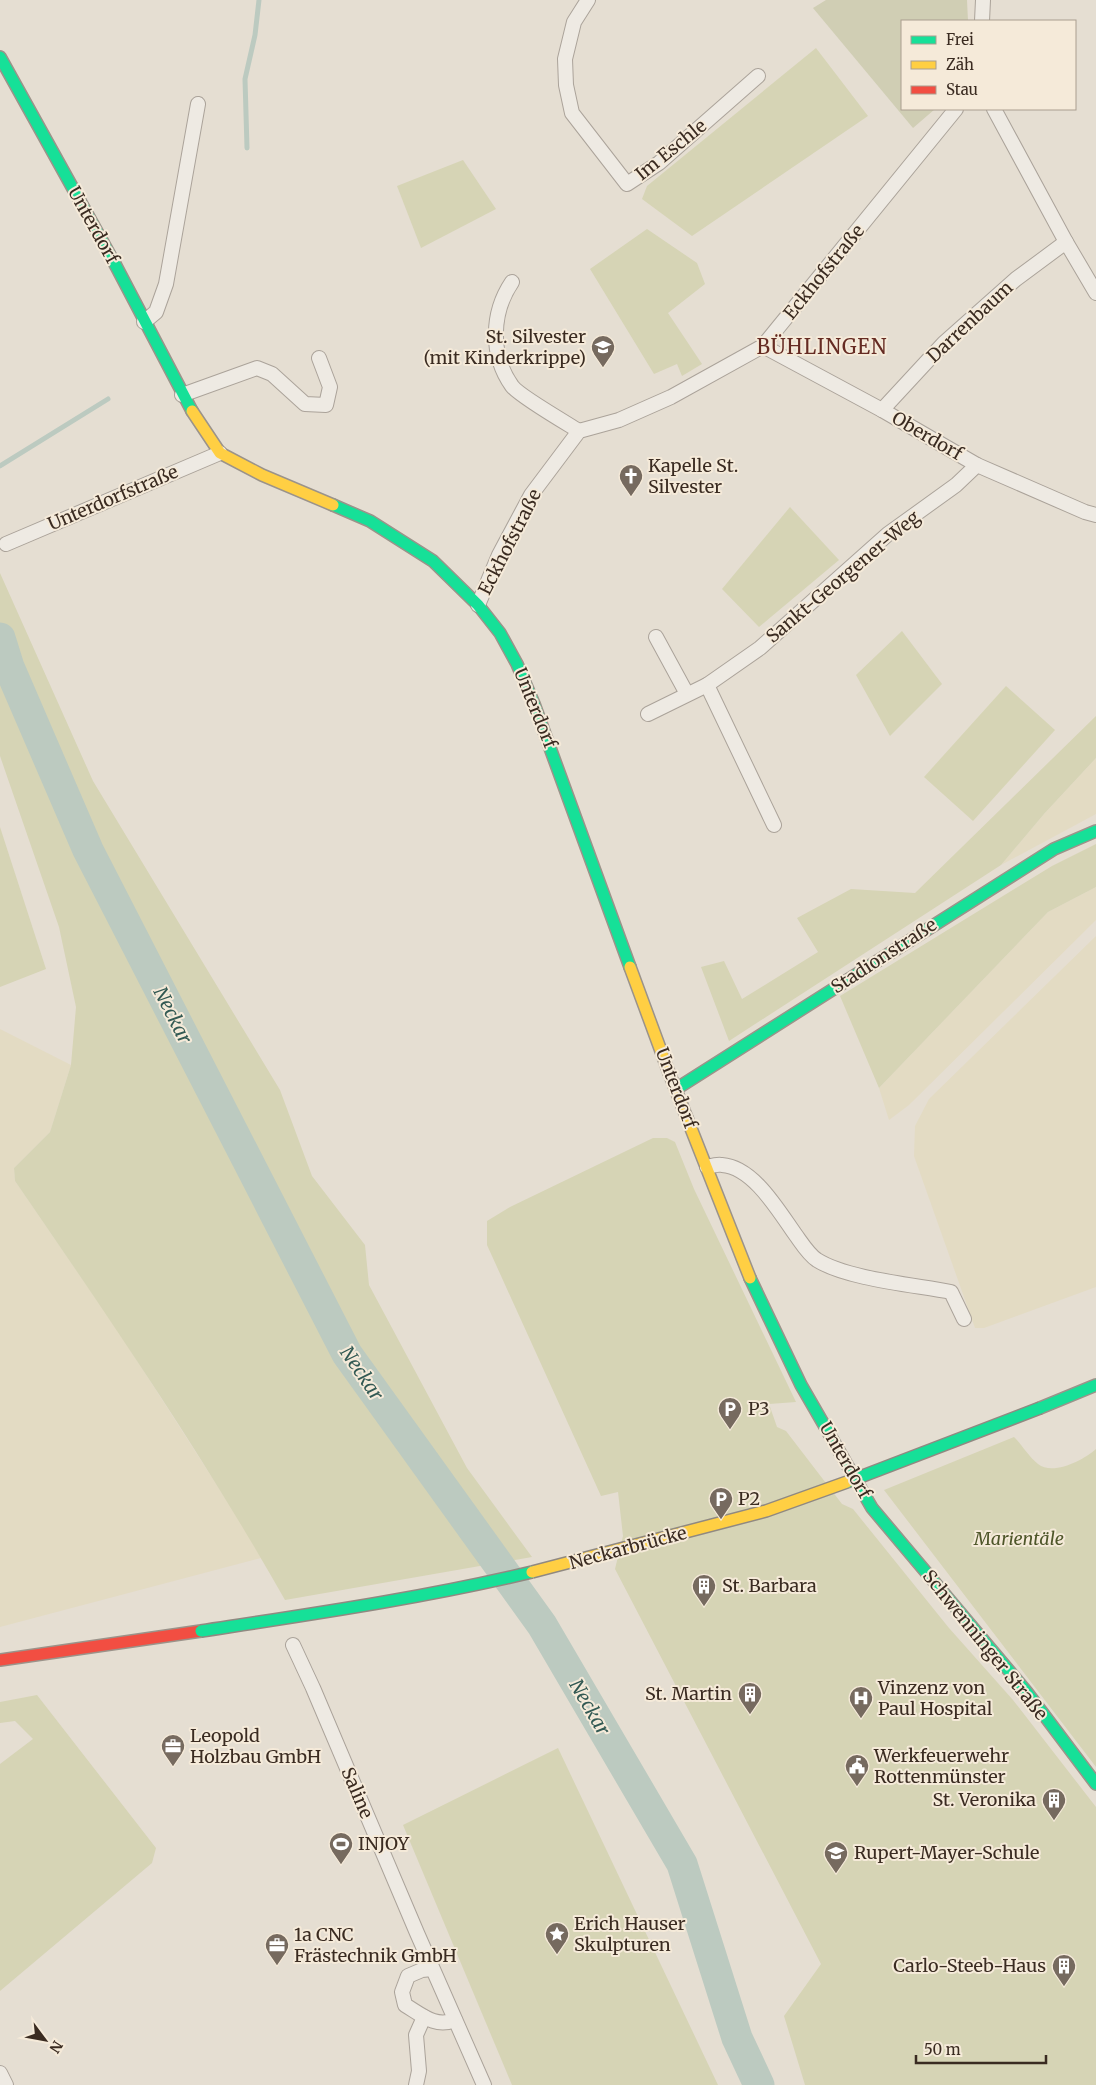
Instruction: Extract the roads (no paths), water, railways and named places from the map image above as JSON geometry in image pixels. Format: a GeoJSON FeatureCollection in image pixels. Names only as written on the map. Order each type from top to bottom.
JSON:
{"type":"FeatureCollection","features":[{"type":"Feature","properties":{"kind":"street","name":"Im Eschle"},"geometry":{"type":"LineString","coordinates":[[588,0],[574,22],[565,59],[566,85],[572,113],[627,184],[659,164],[758,76]]}},
{"type":"Feature","properties":{"kind":"street"},"geometry":{"type":"LineString","coordinates":[[982,20],[983,0]]}},
{"type":"Feature","properties":{"kind":"street","name":"Unterdorf"},"geometry":{"type":"LineString","coordinates":[[0,57],[116,266],[182,394],[198,422],[220,453],[262,475],[370,522],[433,561],[478,605],[500,633],[518,664],[534,704],[571,802],[582,840],[676,1089],[752,1282],[800,1385],[872,1508]]}},
{"type":"Feature","properties":{"kind":"street"},"geometry":{"type":"LineString","coordinates":[[144,322],[156,312],[166,284],[198,104]]}},
{"type":"Feature","properties":{"kind":"street","name":"Eckhofstraße"},"geometry":{"type":"LineString","coordinates":[[478,605],[499,555],[531,495],[579,431],[618,420],[671,397],[763,346],[955,110]]}},
{"type":"Feature","properties":{"kind":"street"},"geometry":{"type":"LineString","coordinates":[[995,110],[1066,242],[1096,293]]}},
{"type":"Feature","properties":{"kind":"street","name":"Darrenbaum"},"geometry":{"type":"LineString","coordinates":[[882,410],[951,337],[1016,279],[1066,242]]}},
{"type":"Feature","properties":{"kind":"street"},"geometry":{"type":"LineString","coordinates":[[512,282],[499,306],[496,328],[497,355],[512,388],[579,431]]}},
{"type":"Feature","properties":{"kind":"street","name":"Oberdorf"},"geometry":{"type":"LineString","coordinates":[[763,346],[882,410],[977,466],[1084,512],[1096,515]]}},
{"type":"Feature","properties":{"kind":"street"},"geometry":{"type":"LineString","coordinates":[[182,394],[257,368],[272,374],[305,404],[326,406],[330,387],[319,358]]}},
{"type":"Feature","properties":{"kind":"street","name":"Unterdorfstraße"},"geometry":{"type":"LineString","coordinates":[[6,544],[220,453]]}},
{"type":"Feature","properties":{"kind":"street","name":"Sankt-Georgener-Weg"},"geometry":{"type":"LineString","coordinates":[[648,714],[707,685],[760,648],[888,534],[956,485],[977,466]]}},
{"type":"Feature","properties":{"kind":"street"},"geometry":{"type":"LineString","coordinates":[[656,638],[687,694]]}},
{"type":"Feature","properties":{"kind":"street"},"geometry":{"type":"LineString","coordinates":[[707,685],[774,826]]}},
{"type":"Feature","properties":{"kind":"street","name":"Stadionstraße"},"geometry":{"type":"LineString","coordinates":[[676,1089],[1054,848],[1096,831]]}},
{"type":"Feature","properties":{"kind":"street"},"geometry":{"type":"LineString","coordinates":[[706,1167],[721,1164],[746,1174],[766,1194],[804,1246],[817,1260],[850,1273],[951,1292],[964,1319]]}},
{"type":"Feature","properties":{"kind":"street","name":"Neckarbrücke"},"geometry":{"type":"LineString","coordinates":[[0,1660],[343,1609],[498,1580],[589,1558],[766,1511],[888,1468],[1096,1385]]}},
{"type":"Feature","properties":{"kind":"street","name":"Schwenninger Straße"},"geometry":{"type":"LineString","coordinates":[[872,1508],[1026,1691],[1096,1784]]}},
{"type":"Feature","properties":{"kind":"street","name":"Saline"},"geometry":{"type":"LineString","coordinates":[[293,1645],[432,1969],[484,2085]]}},
{"type":"Feature","properties":{"kind":"street"},"geometry":{"type":"LineString","coordinates":[[432,1969],[422,1970],[408,1976],[402,1992],[405,2005],[432,2022],[443,2024],[455,2020]]}},
{"type":"Feature","properties":{"kind":"street"},"geometry":{"type":"LineString","coordinates":[[416,2085],[419,2071],[416,2035],[424,2017]]}},
{"type":"Feature","properties":{"kind":"street"},"geometry":{"type":"LineString","coordinates":[[0,2074],[6,2085]]}},
{"type":"Feature","properties":{"kind":"waterway"},"geometry":{"type":"LineString","coordinates":[[247,148],[245,79],[255,35],[259,0]]}},
{"type":"Feature","properties":{"kind":"waterway"},"geometry":{"type":"LineString","coordinates":[[0,466],[108,399]]}},
{"type":"Feature","properties":{"kind":"waterway","name":"Neckar"},"geometry":{"type":"LineString","coordinates":[[0,638],[9,667],[88,850],[347,1354],[542,1625],[682,1864],[737,2038],[759,2085]]}},
{"type":"Feature","properties":{"kind":"place","name":"St. Silvester (mit Kinderkrippe)"},"geometry":{"type":"Point","coordinates":[603,368]}},
{"type":"Feature","properties":{"kind":"place","name":"Kapelle St. Silvester"},"geometry":{"type":"Point","coordinates":[631,497]}},
{"type":"Feature","properties":{"kind":"place","name":"P3"},"geometry":{"type":"Point","coordinates":[730,1430]}},
{"type":"Feature","properties":{"kind":"place","name":"P2"},"geometry":{"type":"Point","coordinates":[721,1520]}},
{"type":"Feature","properties":{"kind":"place","name":"St. Barbara"},"geometry":{"type":"Point","coordinates":[704,1607]}},
{"type":"Feature","properties":{"kind":"place","name":"St. Martin"},"geometry":{"type":"Point","coordinates":[750,1715]}},
{"type":"Feature","properties":{"kind":"place","name":"Vinzenz von Paul Hospital"},"geometry":{"type":"Point","coordinates":[861,1719]}},
{"type":"Feature","properties":{"kind":"place","name":"Leopold Holzbau GmbH"},"geometry":{"type":"Point","coordinates":[173,1767]}},
{"type":"Feature","properties":{"kind":"place","name":"Werkfeuerwehr Rottenmünster"},"geometry":{"type":"Point","coordinates":[857,1787]}},
{"type":"Feature","properties":{"kind":"place","name":"St. Veronika"},"geometry":{"type":"Point","coordinates":[1054,1821]}},
{"type":"Feature","properties":{"kind":"place","name":"INJOY"},"geometry":{"type":"Point","coordinates":[341,1865]}},
{"type":"Feature","properties":{"kind":"place","name":"Rupert-Mayer-Schule"},"geometry":{"type":"Point","coordinates":[836,1874]}},
{"type":"Feature","properties":{"kind":"place","name":"Erich Hauser Skulpturen"},"geometry":{"type":"Point","coordinates":[557,1955]}},
{"type":"Feature","properties":{"kind":"place","name":"1a CNC Frästechnik GmbH"},"geometry":{"type":"Point","coordinates":[277,1966]}},
{"type":"Feature","properties":{"kind":"place","name":"Carlo-Steeb-Haus"},"geometry":{"type":"Point","coordinates":[1064,1987]}},
{"type":"Feature","properties":{"kind":"district","name":"BÜHLINGEN"},"geometry":{"type":"Point","coordinates":[822,347]}},
{"type":"Feature","properties":{"kind":"park label","name":"Marientäle"},"geometry":{"type":"Point","coordinates":[1019,1539]}}]}
